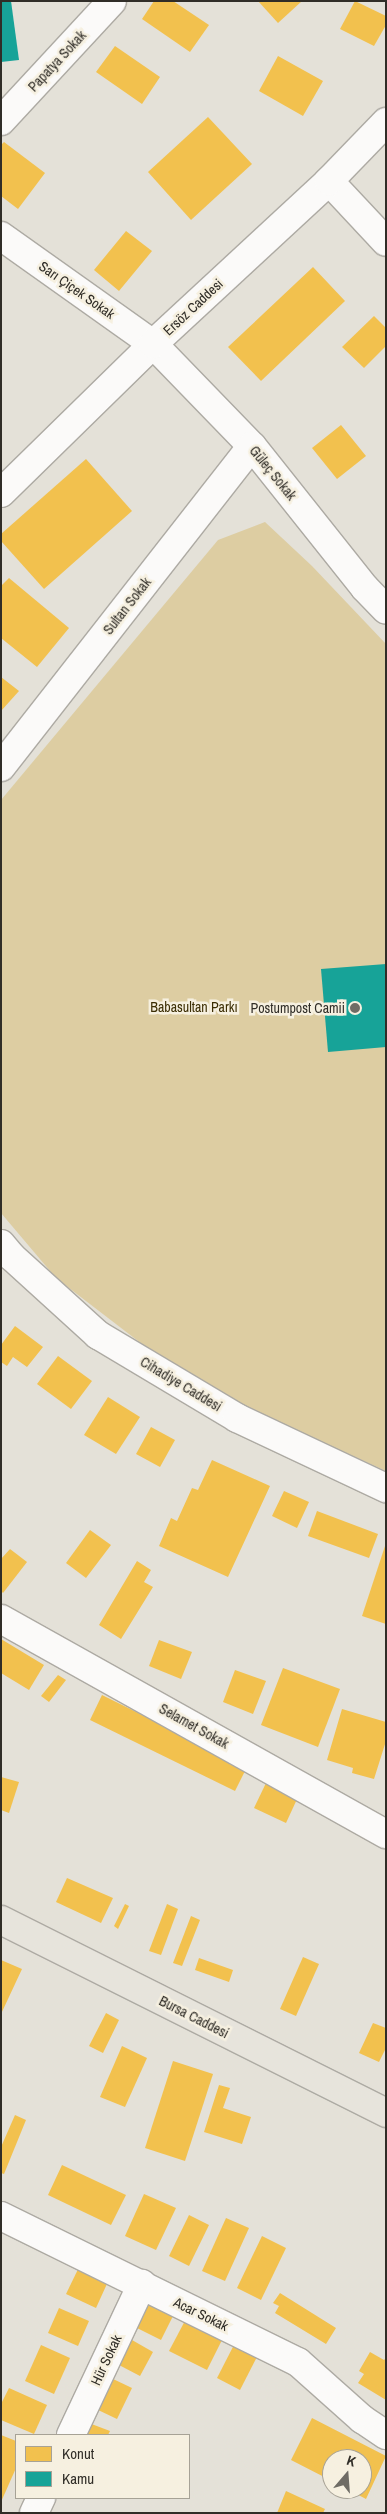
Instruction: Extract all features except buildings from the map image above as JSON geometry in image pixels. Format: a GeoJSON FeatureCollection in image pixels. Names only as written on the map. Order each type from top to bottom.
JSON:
{"type":"FeatureCollection","features":[{"type":"Feature","properties":{"kind":"main road","name":"Bursa Caddesi"},"geometry":{"type":"LineString","coordinates":[[1,1920],[386,2113]]}},
{"type":"Feature","properties":{"kind":"street","name":"Papatya Sokak"},"geometry":{"type":"LineString","coordinates":[[1,121],[112,1]]}},
{"type":"Feature","properties":{"kind":"street","name":"Ersöz Caddesi"},"geometry":{"type":"LineString","coordinates":[[1,493],[153,344],[329,180],[386,122]]}},
{"type":"Feature","properties":{"kind":"street"},"geometry":{"type":"LineString","coordinates":[[329,180],[386,242]]}},
{"type":"Feature","properties":{"kind":"street","name":"Sarı Çiçek Sokak"},"geometry":{"type":"LineString","coordinates":[[1,236],[153,344]]}},
{"type":"Feature","properties":{"kind":"street","name":"Güleç Sokak"},"geometry":{"type":"LineString","coordinates":[[153,344],[252,446],[365,588],[386,610]]}},
{"type":"Feature","properties":{"kind":"street","name":"Sultan Sokak"},"geometry":{"type":"LineString","coordinates":[[1,767],[252,446]]}},
{"type":"Feature","properties":{"kind":"street","name":"Cihadiye Caddesi"},"geometry":{"type":"LineString","coordinates":[[1,1244],[11,1256],[98,1335],[237,1418],[386,1488]]}},
{"type":"Feature","properties":{"kind":"street","name":"Selamet Sokak"},"geometry":{"type":"LineString","coordinates":[[1,1619],[386,1834]]}},
{"type":"Feature","properties":{"kind":"street","name":"Acar Sokak"},"geometry":{"type":"LineString","coordinates":[[1,2216],[298,2362],[362,2419],[386,2435]]}},
{"type":"Feature","properties":{"kind":"street","name":"Hür Sokak"},"geometry":{"type":"LineString","coordinates":[[71,2434],[142,2284]]}},
{"type":"Feature","properties":{"kind":"street"},"geometry":{"type":"LineString","coordinates":[[34,2513],[41,2499]]}},
{"type":"Feature","properties":{"kind":"green space","name":"Babasultan Parkı"},"geometry":{"type":"Polygon","coordinates":[[[265,522],[312,566],[386,644],[386,1471],[271,1419],[168,1364],[56,1278],[1,1213],[1,800],[218,540],[265,522]]]}},
{"type":"Feature","properties":{"kind":"place","name":"Postumpost Camii"},"geometry":{"type":"Point","coordinates":[355,1008]}}]}
